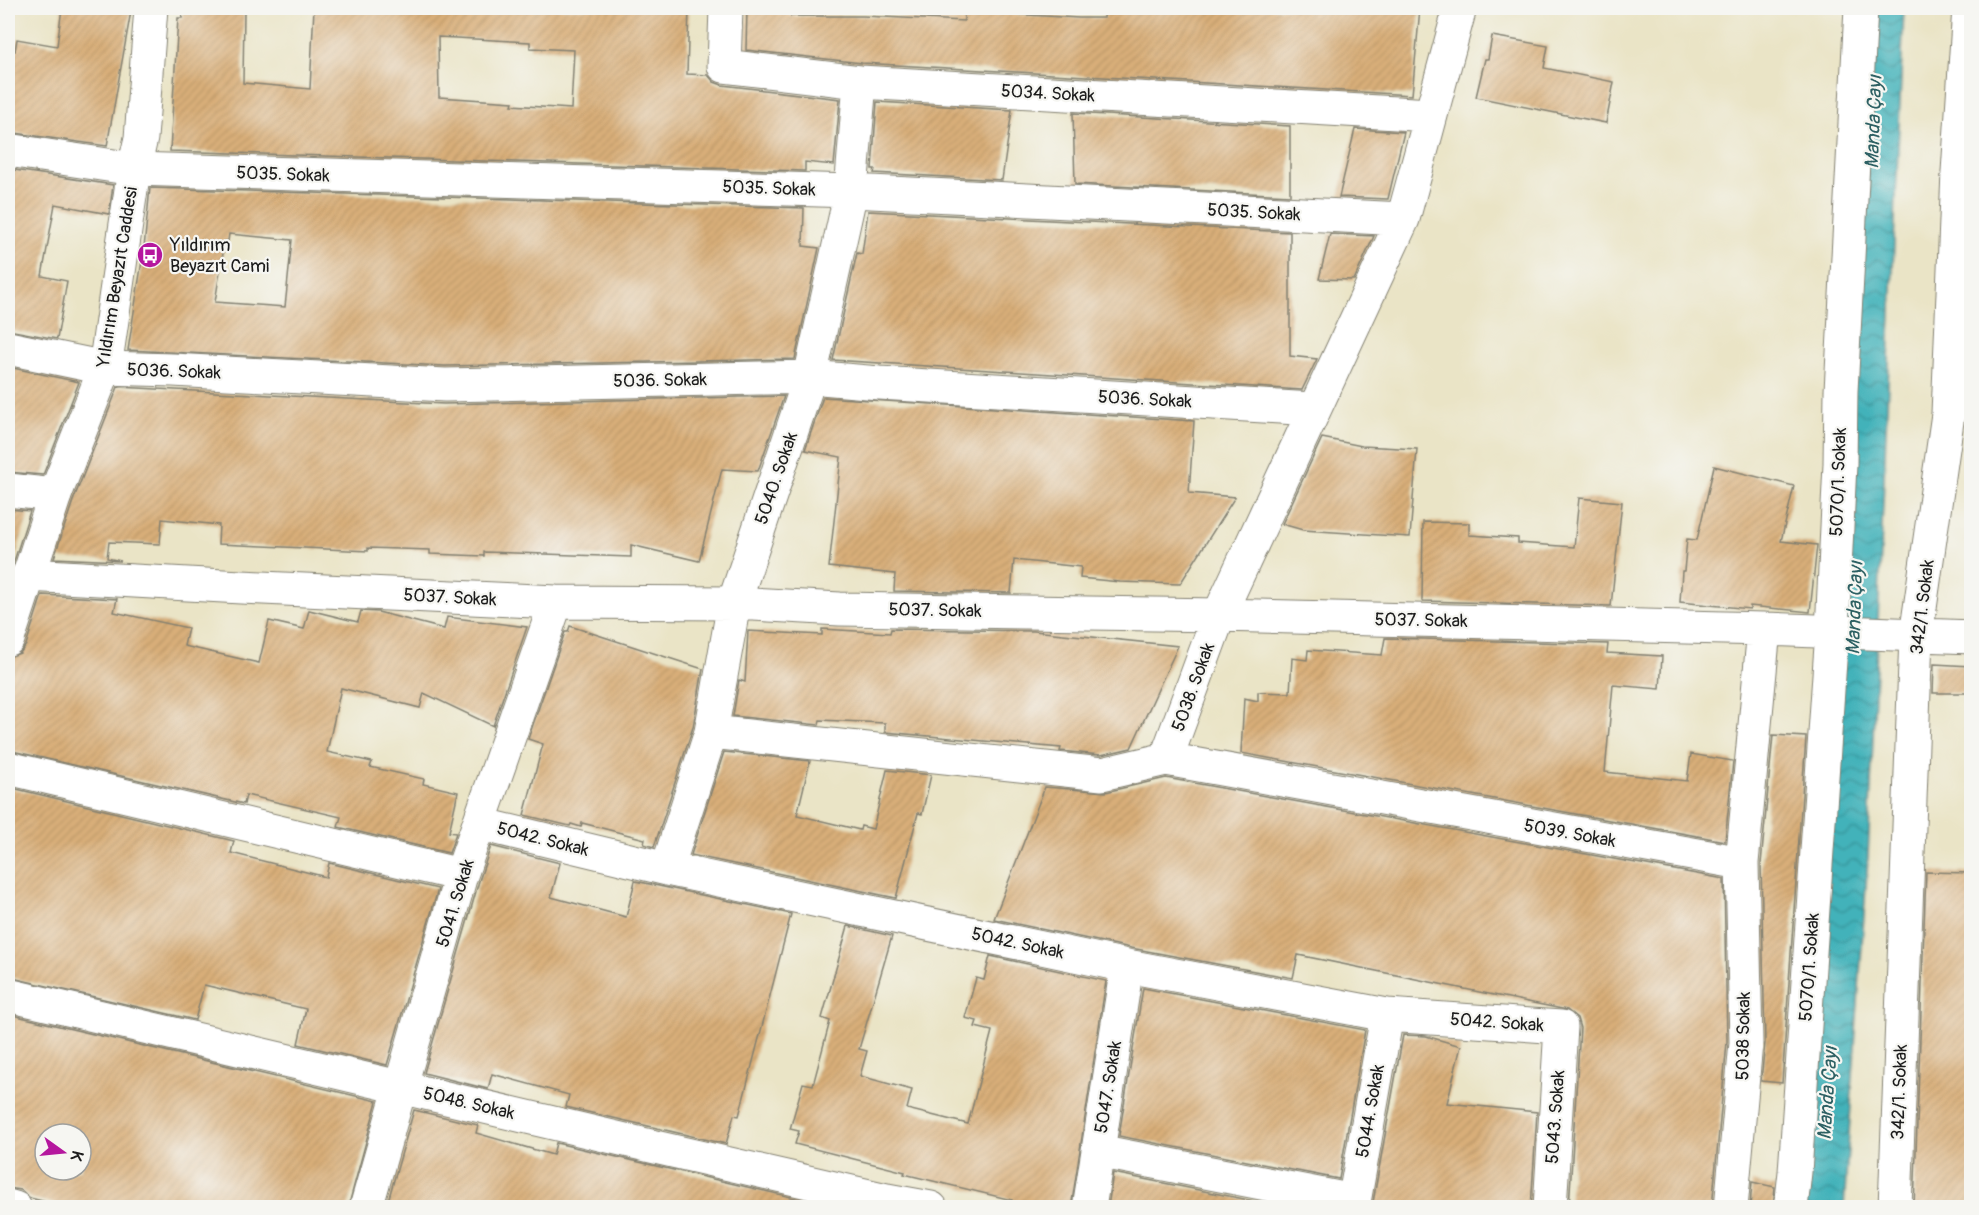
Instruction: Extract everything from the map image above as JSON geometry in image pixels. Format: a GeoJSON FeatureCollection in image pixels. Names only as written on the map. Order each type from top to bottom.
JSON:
{"type":"FeatureCollection","features":[{"type":"Feature","properties":{"kind":"street","name":"Yıldırım Beyazıt Caddesi"},"geometry":{"type":"LineString","coordinates":[[8,639],[55,495],[105,368],[134,169],[141,138],[151,8]]}},
{"type":"Feature","properties":{"kind":"street","name":"5034. Sokak"},"geometry":{"type":"LineString","coordinates":[[726,8],[724,66],[860,82],[1431,115]]}},
{"type":"Feature","properties":{"kind":"street","name":"5038. Sokak"},"geometry":{"type":"LineString","coordinates":[[1166,759],[1219,615],[1403,219],[1460,8]]}},
{"type":"Feature","properties":{"kind":"street","name":"5070/1. Sokak"},"geometry":{"type":"LineString","coordinates":[[1791,1208],[1838,632],[1841,391],[1861,8]]}},
{"type":"Feature","properties":{"kind":"street","name":"342/1. Sokak"},"geometry":{"type":"LineString","coordinates":[[1895,1208],[1916,636],[1960,414],[1969,8]]}},
{"type":"Feature","properties":{"kind":"street","name":"5040. Sokak"},"geometry":{"type":"LineString","coordinates":[[667,869],[711,732],[734,603],[810,377],[851,191],[860,82]]}},
{"type":"Feature","properties":{"kind":"street","name":"5035. Sokak"},"geometry":{"type":"LineString","coordinates":[[8,150],[134,169],[851,191],[1403,219]]}},
{"type":"Feature","properties":{"kind":"street","name":"5036. Sokak"},"geometry":{"type":"LineString","coordinates":[[8,348],[105,368],[445,385],[810,377],[1313,409]]}},
{"type":"Feature","properties":{"kind":"street"},"geometry":{"type":"LineString","coordinates":[[8,490],[55,495]]}},
{"type":"Feature","properties":{"kind":"street","name":"5037. Sokak"},"geometry":{"type":"LineString","coordinates":[[28,575],[556,602],[734,603],[840,609],[1219,615],[1764,629],[1971,637]]}},
{"type":"Feature","properties":{"kind":"street","name":"5041. Sokak"},"geometry":{"type":"LineString","coordinates":[[366,1208],[461,875],[556,602]]}},
{"type":"Feature","properties":{"kind":"street"},"geometry":{"type":"LineString","coordinates":[[1742,863],[1764,629]]}},
{"type":"Feature","properties":{"kind":"street"},"geometry":{"type":"LineString","coordinates":[[711,732],[1102,774],[1166,759]]}},
{"type":"Feature","properties":{"kind":"street","name":"5039. Sokak"},"geometry":{"type":"LineString","coordinates":[[1166,759],[1742,863]]}},
{"type":"Feature","properties":{"kind":"street"},"geometry":{"type":"LineString","coordinates":[[8,768],[461,875]]}},
{"type":"Feature","properties":{"kind":"street","name":"5042. Sokak"},"geometry":{"type":"LineString","coordinates":[[480,824],[667,869],[1127,966],[1387,1015],[1561,1027]]}},
{"type":"Feature","properties":{"kind":"street","name":"5038 Sokak"},"geometry":{"type":"LineString","coordinates":[[1731,1208],[1746,1043],[1742,863]]}},
{"type":"Feature","properties":{"kind":"street","name":"5047. Sokak"},"geometry":{"type":"LineString","coordinates":[[1089,1208],[1127,966]]}},
{"type":"Feature","properties":{"kind":"street","name":"5048. Sokak"},"geometry":{"type":"LineString","coordinates":[[8,995],[402,1087],[875,1204],[931,1208]]}},
{"type":"Feature","properties":{"kind":"street","name":"5044. Sokak"},"geometry":{"type":"LineString","coordinates":[[1353,1204],[1387,1015]]}},
{"type":"Feature","properties":{"kind":"street","name":"5043. Sokak"},"geometry":{"type":"LineString","coordinates":[[1550,1208],[1561,1027]]}},
{"type":"Feature","properties":{"kind":"street"},"geometry":{"type":"LineString","coordinates":[[1098,1151],[1353,1204]]}},
{"type":"Feature","properties":{"kind":"street"},"geometry":{"type":"LineString","coordinates":[[8,1206],[15,1208]]}},
{"type":"Feature","properties":{"kind":"water","name":"Manda Çayı"},"geometry":{"type":"Polygon","coordinates":[[[1857,8],[1904,8],[1868,857],[1844,1207],[1797,1208],[1857,8]]]}},
{"type":"Feature","properties":{"kind":"building"},"geometry":{"type":"Polygon","coordinates":[[[62,8],[131,11],[107,146],[8,132],[8,49],[15,51],[17,39],[57,46],[62,8]]]}},
{"type":"Feature","properties":{"kind":"building"},"geometry":{"type":"Polygon","coordinates":[[[183,8],[244,11],[243,83],[310,89],[314,8],[689,8],[687,74],[708,75],[714,82],[722,85],[840,99],[834,165],[805,162],[805,171],[170,151],[178,18],[182,18],[183,8]],[[438,37],[439,97],[571,109],[574,50],[530,48],[530,42],[438,37]]]}},
{"type":"Feature","properties":{"kind":"building"},"geometry":{"type":"Polygon","coordinates":[[[747,8],[791,8],[791,16],[863,16],[964,21],[964,8],[1011,8],[1011,14],[1104,18],[1105,8],[1420,8],[1412,95],[862,63],[746,50],[747,8]]]}},
{"type":"Feature","properties":{"kind":"building"},"geometry":{"type":"Polygon","coordinates":[[[1492,36],[1548,46],[1544,68],[1614,82],[1606,123],[1476,97],[1485,59],[1488,59],[1492,36]]]}},
{"type":"Feature","properties":{"kind":"building"},"geometry":{"type":"Polygon","coordinates":[[[877,102],[1012,110],[1002,180],[874,173],[875,169],[872,169],[877,102]]]}},
{"type":"Feature","properties":{"kind":"building"},"geometry":{"type":"Polygon","coordinates":[[[1073,113],[1290,126],[1290,195],[1075,184],[1073,113]]]}},
{"type":"Feature","properties":{"kind":"building"},"geometry":{"type":"Polygon","coordinates":[[[1355,129],[1404,132],[1388,199],[1339,197],[1355,129]]]}},
{"type":"Feature","properties":{"kind":"building"},"geometry":{"type":"Polygon","coordinates":[[[8,169],[113,185],[109,214],[55,204],[42,276],[67,281],[57,339],[8,330],[8,169]]]}},
{"type":"Feature","properties":{"kind":"building"},"geometry":{"type":"Polygon","coordinates":[[[150,188],[804,208],[803,246],[819,248],[795,359],[445,366],[128,350],[144,248],[150,188]],[[229,234],[228,241],[225,241],[215,302],[285,307],[292,240],[229,234]]]}},
{"type":"Feature","properties":{"kind":"building"},"geometry":{"type":"Polygon","coordinates":[[[868,211],[1290,232],[1290,356],[1317,359],[1302,390],[833,360],[857,253],[862,254],[868,211]]]}},
{"type":"Feature","properties":{"kind":"building"},"geometry":{"type":"Polygon","coordinates":[[[1330,234],[1374,236],[1354,280],[1319,279],[1330,234]]]}},
{"type":"Feature","properties":{"kind":"building"},"geometry":{"type":"Polygon","coordinates":[[[8,367],[79,382],[43,475],[8,472],[8,367]]]}},
{"type":"Feature","properties":{"kind":"building"},"geometry":{"type":"Polygon","coordinates":[[[118,387],[444,404],[784,396],[758,471],[722,469],[699,561],[631,545],[631,557],[484,552],[484,556],[430,554],[430,550],[368,548],[368,551],[218,544],[219,525],[162,519],[160,544],[109,542],[107,558],[121,561],[54,558],[73,501],[118,387]]]}},
{"type":"Feature","properties":{"kind":"building"},"geometry":{"type":"Polygon","coordinates":[[[823,397],[1194,421],[1189,493],[1235,497],[1180,584],[1080,578],[1081,567],[1014,560],[1011,593],[894,591],[895,574],[829,567],[841,457],[805,450],[823,397]]]}},
{"type":"Feature","properties":{"kind":"building"},"geometry":{"type":"Polygon","coordinates":[[[1322,438],[1362,446],[1417,449],[1410,537],[1303,530],[1282,524],[1322,438]]]}},
{"type":"Feature","properties":{"kind":"building"},"geometry":{"type":"Polygon","coordinates":[[[1714,466],[1794,486],[1781,541],[1817,545],[1810,612],[1680,602],[1687,539],[1697,540],[1714,466]]]}},
{"type":"Feature","properties":{"kind":"building"},"geometry":{"type":"Polygon","coordinates":[[[1579,498],[1622,502],[1611,606],[1422,601],[1423,522],[1469,523],[1469,535],[1518,538],[1518,543],[1574,547],[1579,498]]]}},
{"type":"Feature","properties":{"kind":"building"},"geometry":{"type":"Polygon","coordinates":[[[8,509],[30,511],[8,580],[8,509]]]}},
{"type":"Feature","properties":{"kind":"building"},"geometry":{"type":"Polygon","coordinates":[[[42,595],[117,599],[114,612],[188,628],[184,646],[259,663],[269,621],[304,629],[309,610],[358,622],[361,611],[378,612],[444,629],[447,617],[527,627],[493,726],[424,693],[420,708],[341,688],[327,752],[372,762],[370,767],[424,779],[423,784],[458,792],[449,832],[456,833],[449,853],[338,827],[341,817],[246,795],[244,804],[8,750],[8,657],[20,653],[26,645],[42,595]]]}},
{"type":"Feature","properties":{"kind":"building"},"geometry":{"type":"Polygon","coordinates":[[[570,626],[703,669],[693,727],[654,847],[644,844],[645,839],[582,823],[581,827],[571,824],[570,826],[524,815],[543,744],[528,739],[565,632],[568,632],[570,626]]]}},
{"type":"Feature","properties":{"kind":"building"},"geometry":{"type":"Polygon","coordinates":[[[822,629],[890,633],[891,629],[1034,631],[1178,646],[1131,748],[1101,755],[1060,751],[1061,748],[885,732],[885,723],[820,720],[819,725],[733,716],[739,680],[745,682],[748,631],[822,635],[822,629]]]}},
{"type":"Feature","properties":{"kind":"building"},"geometry":{"type":"Polygon","coordinates":[[[1385,638],[1608,644],[1607,653],[1662,656],[1660,689],[1613,685],[1605,772],[1687,781],[1691,754],[1733,761],[1725,841],[1241,753],[1244,698],[1258,701],[1258,692],[1290,693],[1292,658],[1307,660],[1308,650],[1382,655],[1385,638]]]}},
{"type":"Feature","properties":{"kind":"building"},"geometry":{"type":"Polygon","coordinates":[[[1934,664],[1971,666],[1971,693],[1933,693],[1934,664]]]}},
{"type":"Feature","properties":{"kind":"building"},"geometry":{"type":"Polygon","coordinates":[[[1773,735],[1806,737],[1782,1083],[1761,1081],[1765,1043],[1761,864],[1773,735]]]}},
{"type":"Feature","properties":{"kind":"building"},"geometry":{"type":"Polygon","coordinates":[[[724,752],[810,761],[797,815],[860,830],[861,826],[873,829],[887,770],[931,775],[922,814],[918,813],[896,898],[691,855],[724,752]]]}},
{"type":"Feature","properties":{"kind":"building"},"geometry":{"type":"Polygon","coordinates":[[[1166,778],[1724,879],[1727,1042],[1712,1208],[1569,1208],[1580,1028],[1577,1018],[1567,1010],[1298,955],[1293,978],[1131,948],[994,919],[1045,787],[1106,792],[1166,778]]]}},
{"type":"Feature","properties":{"kind":"building"},"geometry":{"type":"Polygon","coordinates":[[[8,787],[234,841],[231,853],[326,877],[329,863],[438,889],[387,1065],[298,1044],[306,1009],[204,985],[195,1020],[8,977],[8,787]]]}},
{"type":"Feature","properties":{"kind":"building"},"geometry":{"type":"Polygon","coordinates":[[[491,846],[560,863],[551,897],[626,917],[635,881],[791,914],[739,1116],[734,1115],[726,1144],[566,1107],[569,1095],[492,1074],[488,1089],[424,1073],[491,846]]]}},
{"type":"Feature","properties":{"kind":"building"},"geometry":{"type":"Polygon","coordinates":[[[1926,872],[1971,873],[1971,1208],[1914,1208],[1926,872]]]}},
{"type":"Feature","properties":{"kind":"building"},"geometry":{"type":"Polygon","coordinates":[[[848,926],[892,936],[859,1049],[867,1051],[860,1076],[912,1090],[907,1109],[968,1124],[992,1031],[975,1027],[977,1021],[965,1018],[976,978],[984,980],[990,956],[1106,981],[1071,1208],[1010,1208],[1012,1200],[904,1174],[905,1172],[795,1144],[799,1131],[790,1129],[803,1083],[813,1085],[830,1021],[822,1018],[848,926]]]}},
{"type":"Feature","properties":{"kind":"building"},"geometry":{"type":"Polygon","coordinates":[[[1143,988],[1365,1030],[1339,1179],[1119,1136],[1143,988]]]}},
{"type":"Feature","properties":{"kind":"building"},"geometry":{"type":"Polygon","coordinates":[[[8,1014],[377,1101],[348,1208],[71,1208],[30,1198],[21,1190],[8,1188],[8,1014]]]}},
{"type":"Feature","properties":{"kind":"building"},"geometry":{"type":"Polygon","coordinates":[[[1403,1035],[1426,1036],[1461,1046],[1447,1103],[1537,1112],[1531,1208],[1372,1208],[1403,1035]]]}},
{"type":"Feature","properties":{"kind":"building"},"geometry":{"type":"Polygon","coordinates":[[[414,1110],[478,1125],[476,1133],[553,1155],[556,1143],[821,1204],[820,1208],[386,1208],[414,1110]]]}},
{"type":"Feature","properties":{"kind":"building"},"geometry":{"type":"Polygon","coordinates":[[[1113,1173],[1289,1208],[1108,1208],[1113,1173]]]}},
{"type":"Feature","properties":{"kind":"building"},"geometry":{"type":"Polygon","coordinates":[[[1752,1182],[1775,1187],[1773,1208],[1750,1208],[1752,1182]]]}},
{"type":"Feature","properties":{"kind":"place","name":"Yıldırım Beyazıt Cami"},"geometry":{"type":"Point","coordinates":[150,255]}}]}
